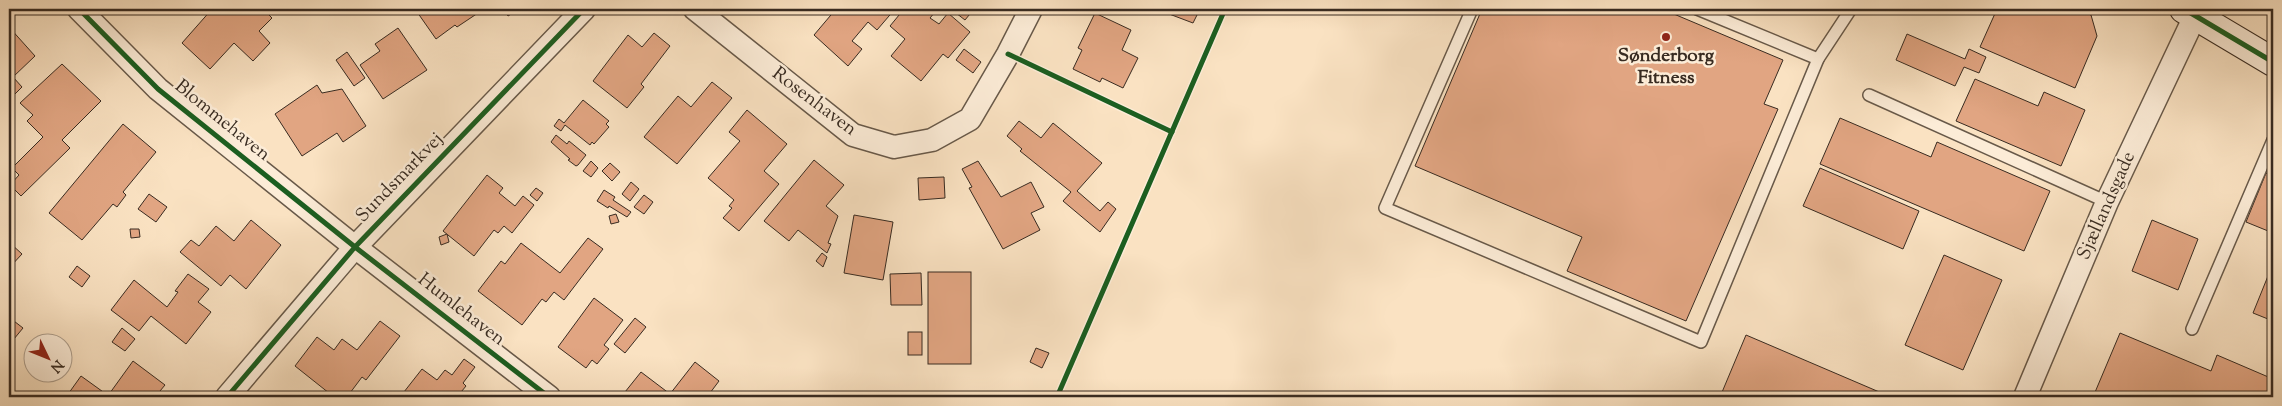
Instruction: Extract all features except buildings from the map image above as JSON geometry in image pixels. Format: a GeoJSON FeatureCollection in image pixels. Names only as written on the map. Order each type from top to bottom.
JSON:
{"type":"FeatureCollection","features":[{"type":"Feature","properties":{"kind":"street","name":"Blommehaven"},"geometry":{"type":"LineString","coordinates":[[79,9],[158,89],[355,247]]}},
{"type":"Feature","properties":{"kind":"street","name":"Sundsmarkvej"},"geometry":{"type":"LineString","coordinates":[[227,397],[355,247],[584,9]]}},
{"type":"Feature","properties":{"kind":"street","name":"Rosenhaven"},"geometry":{"type":"LineString","coordinates":[[694,9],[853,135],[894,147],[932,140],[970,119],[1008,54],[1030,9]]}},
{"type":"Feature","properties":{"kind":"street"},"geometry":{"type":"LineString","coordinates":[[2192,11],[2273,62]]}},
{"type":"Feature","properties":{"kind":"street","name":"Sjællandsgade"},"geometry":{"type":"LineString","coordinates":[[2025,397],[2107,202],[2192,11]]}},
{"type":"Feature","properties":{"kind":"street","name":"Humlehaven"},"geometry":{"type":"LineString","coordinates":[[355,247],[549,397]]}},
{"type":"Feature","properties":{"kind":"lane"},"geometry":{"type":"LineString","coordinates":[[1472,9],[1385,208],[1701,342],[1818,59],[1851,9]]}},
{"type":"Feature","properties":{"kind":"lane"},"geometry":{"type":"LineString","coordinates":[[1697,9],[1818,59]]}},
{"type":"Feature","properties":{"kind":"lane"},"geometry":{"type":"LineString","coordinates":[[1869,95],[2107,202]]}},
{"type":"Feature","properties":{"kind":"lane"},"geometry":{"type":"LineString","coordinates":[[2192,329],[2273,140]]}},
{"type":"Feature","properties":{"kind":"cycle path"},"geometry":{"type":"LineString","coordinates":[[79,9],[158,89],[355,247],[549,397]]}},
{"type":"Feature","properties":{"kind":"cycle path"},"geometry":{"type":"LineString","coordinates":[[227,397],[355,247],[584,9]]}},
{"type":"Feature","properties":{"kind":"cycle path"},"geometry":{"type":"LineString","coordinates":[[1057,397],[1225,9]]}},
{"type":"Feature","properties":{"kind":"cycle path"},"geometry":{"type":"LineString","coordinates":[[2184,9],[2273,62]]}},
{"type":"Feature","properties":{"kind":"cycle path"},"geometry":{"type":"LineString","coordinates":[[1008,54],[1172,132]]}},
{"type":"Feature","properties":{"kind":"place","name":"Sønderborg Fitness"},"geometry":{"type":"Point","coordinates":[1666,37]}}]}
